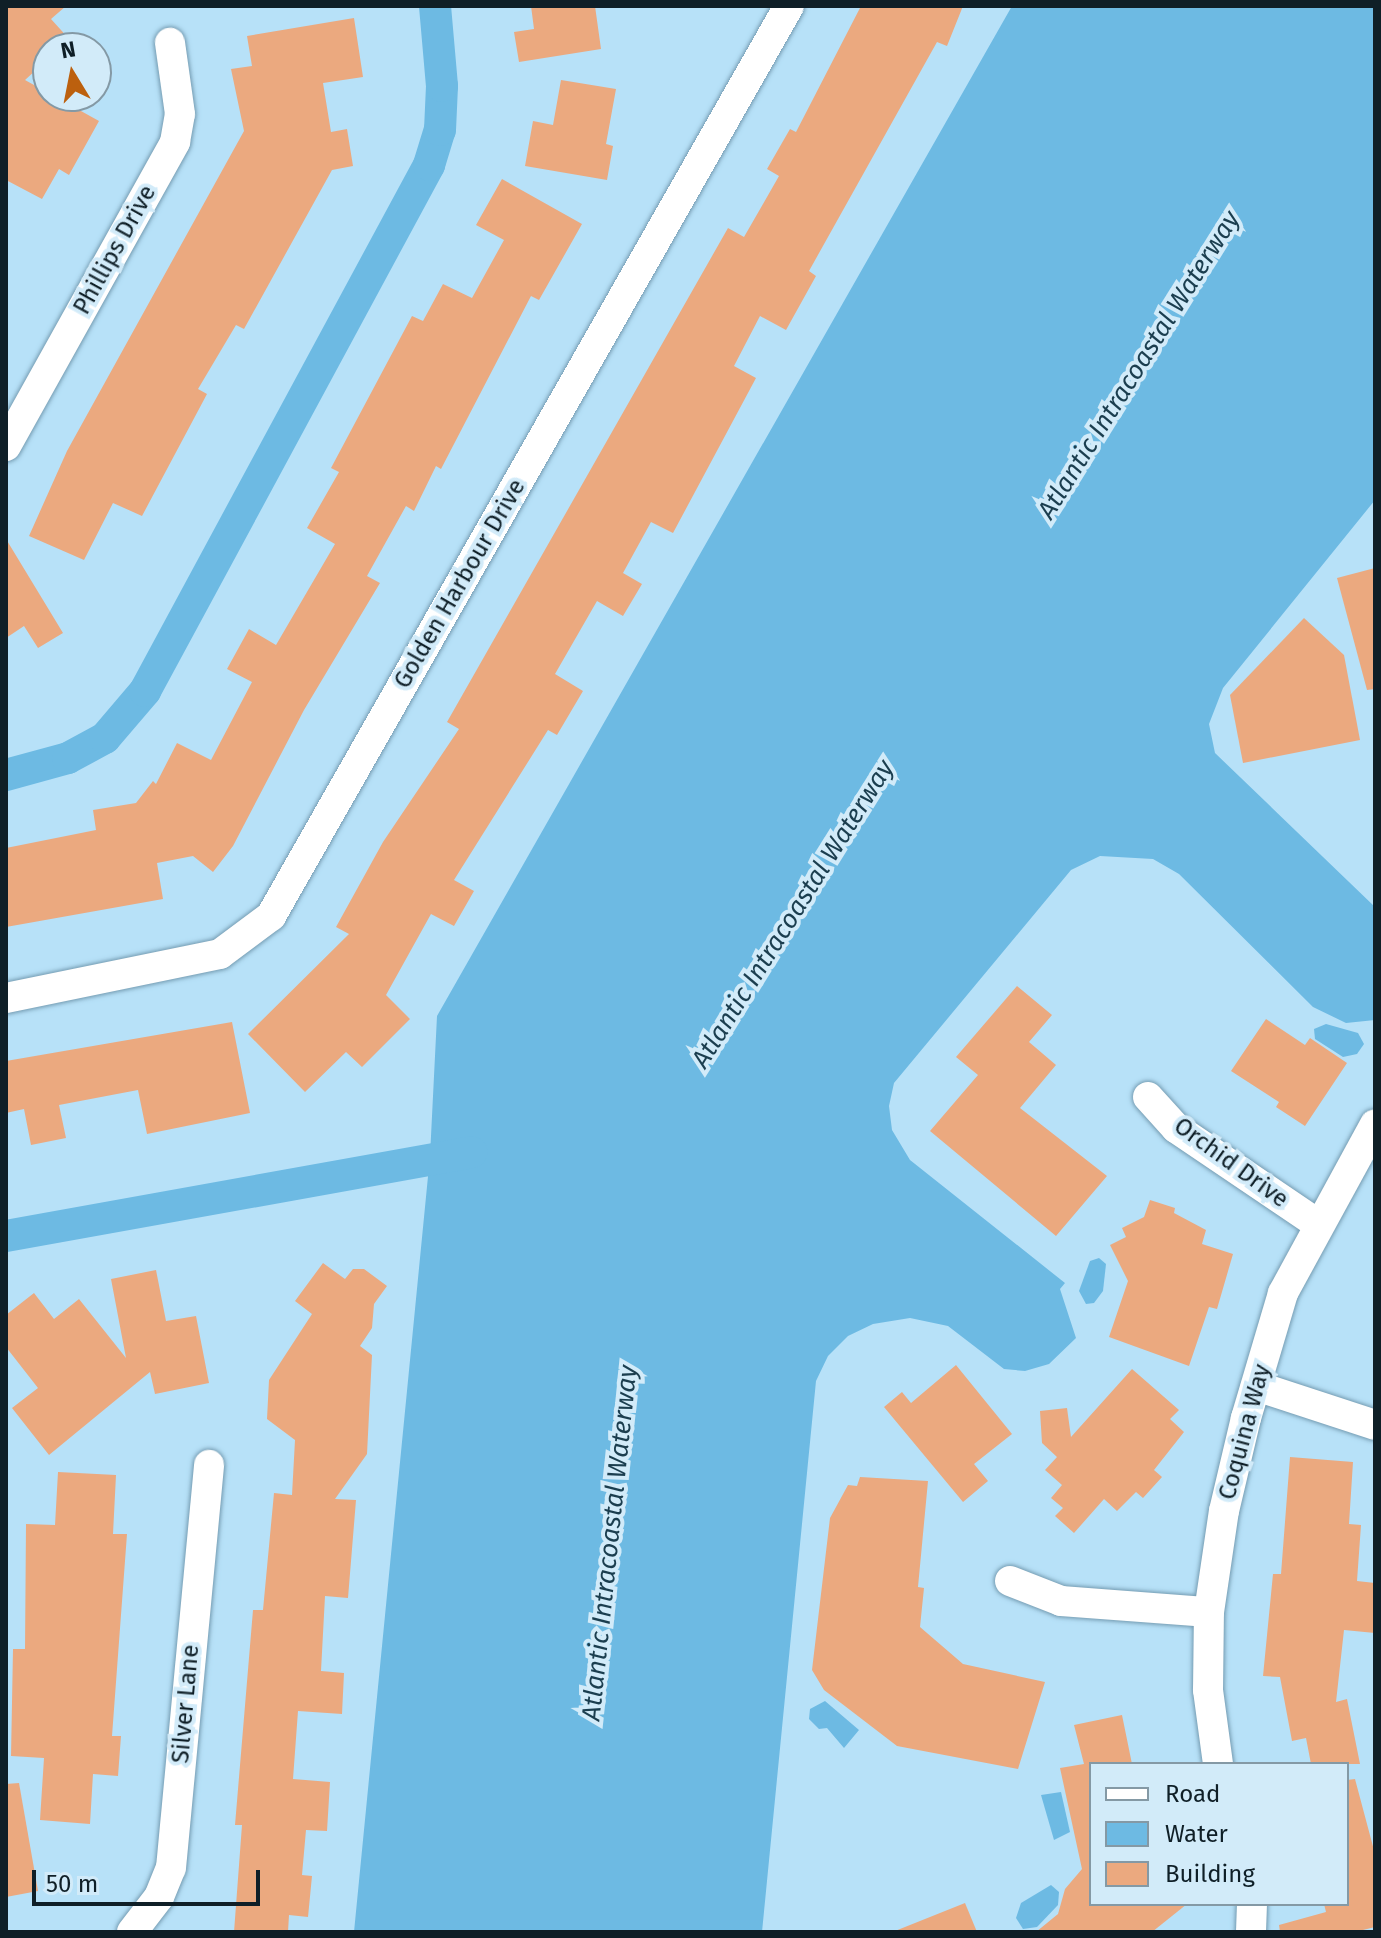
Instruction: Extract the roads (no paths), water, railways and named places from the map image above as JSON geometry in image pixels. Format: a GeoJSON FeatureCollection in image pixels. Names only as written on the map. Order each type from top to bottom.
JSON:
{"type":"FeatureCollection","features":[{"type":"Feature","properties":{"kind":"street","name":"Golden Harbour Drive"},"geometry":{"type":"LineString","coordinates":[[6,998],[206,958],[248,938],[271,916],[789,6]]}},
{"type":"Feature","properties":{"kind":"street","name":"Phillips Drive"},"geometry":{"type":"LineString","coordinates":[[6,446],[175,142],[180,114],[170,43]]}},
{"type":"Feature","properties":{"kind":"street","name":"Orchid Drive"},"geometry":{"type":"LineString","coordinates":[[1148,1097],[1176,1128],[1318,1224]]}},
{"type":"Feature","properties":{"kind":"street","name":"Coquina Way"},"geometry":{"type":"LineString","coordinates":[[1218,1762],[1208,1690],[1209,1612],[1224,1511],[1283,1293],[1375,1124]]}},
{"type":"Feature","properties":{"kind":"street"},"geometry":{"type":"LineString","coordinates":[[1256,1386],[1375,1425]]}},
{"type":"Feature","properties":{"kind":"street","name":"Silver Lane"},"geometry":{"type":"LineString","coordinates":[[132,1932],[159,1897],[171,1868],[209,1465]]}},
{"type":"Feature","properties":{"kind":"street"},"geometry":{"type":"LineString","coordinates":[[1010,1581],[1061,1601],[1209,1612]]}},
{"type":"Feature","properties":{"kind":"street"},"geometry":{"type":"LineString","coordinates":[[1251,1932],[1252,1906]]}},
{"type":"Feature","properties":{"kind":"water","name":"Atlantic Intracoastal Waterway"},"geometry":{"type":"Polygon","coordinates":[[[1012,6],[1375,6],[1375,500],[1223,688],[1209,724],[1215,753],[1375,907],[1375,1020],[1346,1023],[1313,1007],[1179,874],[1153,859],[1100,856],[1071,870],[894,1083],[889,1106],[892,1130],[910,1160],[1065,1283],[1060,1289],[1076,1338],[1049,1364],[1025,1371],[1004,1369],[948,1326],[910,1318],[873,1324],[848,1336],[828,1356],[816,1381],[762,1932],[354,1932],[430,1156],[437,1016],[1012,6]]]}},
{"type":"Feature","properties":{"kind":"water"},"geometry":{"type":"Polygon","coordinates":[[[1326,1024],[1358,1033],[1364,1044],[1357,1054],[1343,1057],[1315,1039],[1314,1029],[1326,1024]]]}},
{"type":"Feature","properties":{"kind":"water"},"geometry":{"type":"Polygon","coordinates":[[[1099,1258],[1106,1264],[1103,1291],[1094,1303],[1086,1304],[1079,1291],[1090,1261],[1099,1258]]]}},
{"type":"Feature","properties":{"kind":"water"},"geometry":{"type":"Polygon","coordinates":[[[825,1701],[859,1730],[844,1748],[827,1728],[819,1729],[809,1719],[810,1709],[825,1701]]]}},
{"type":"Feature","properties":{"kind":"water"},"geometry":{"type":"Polygon","coordinates":[[[1061,1792],[1070,1832],[1054,1840],[1041,1795],[1061,1792]]]}},
{"type":"Feature","properties":{"kind":"water"},"geometry":{"type":"Polygon","coordinates":[[[1051,1885],[1059,1892],[1058,1905],[1037,1927],[1023,1929],[1016,1918],[1021,1903],[1051,1885]]]}},
{"type":"Feature","properties":{"kind":"waterway"},"geometry":{"type":"LineString","coordinates":[[6,775],[68,758],[105,738],[145,691],[429,165],[440,130],[442,86],[435,6]]}},
{"type":"Feature","properties":{"kind":"waterway"},"geometry":{"type":"LineString","coordinates":[[6,1236],[471,1152]]}}]}
